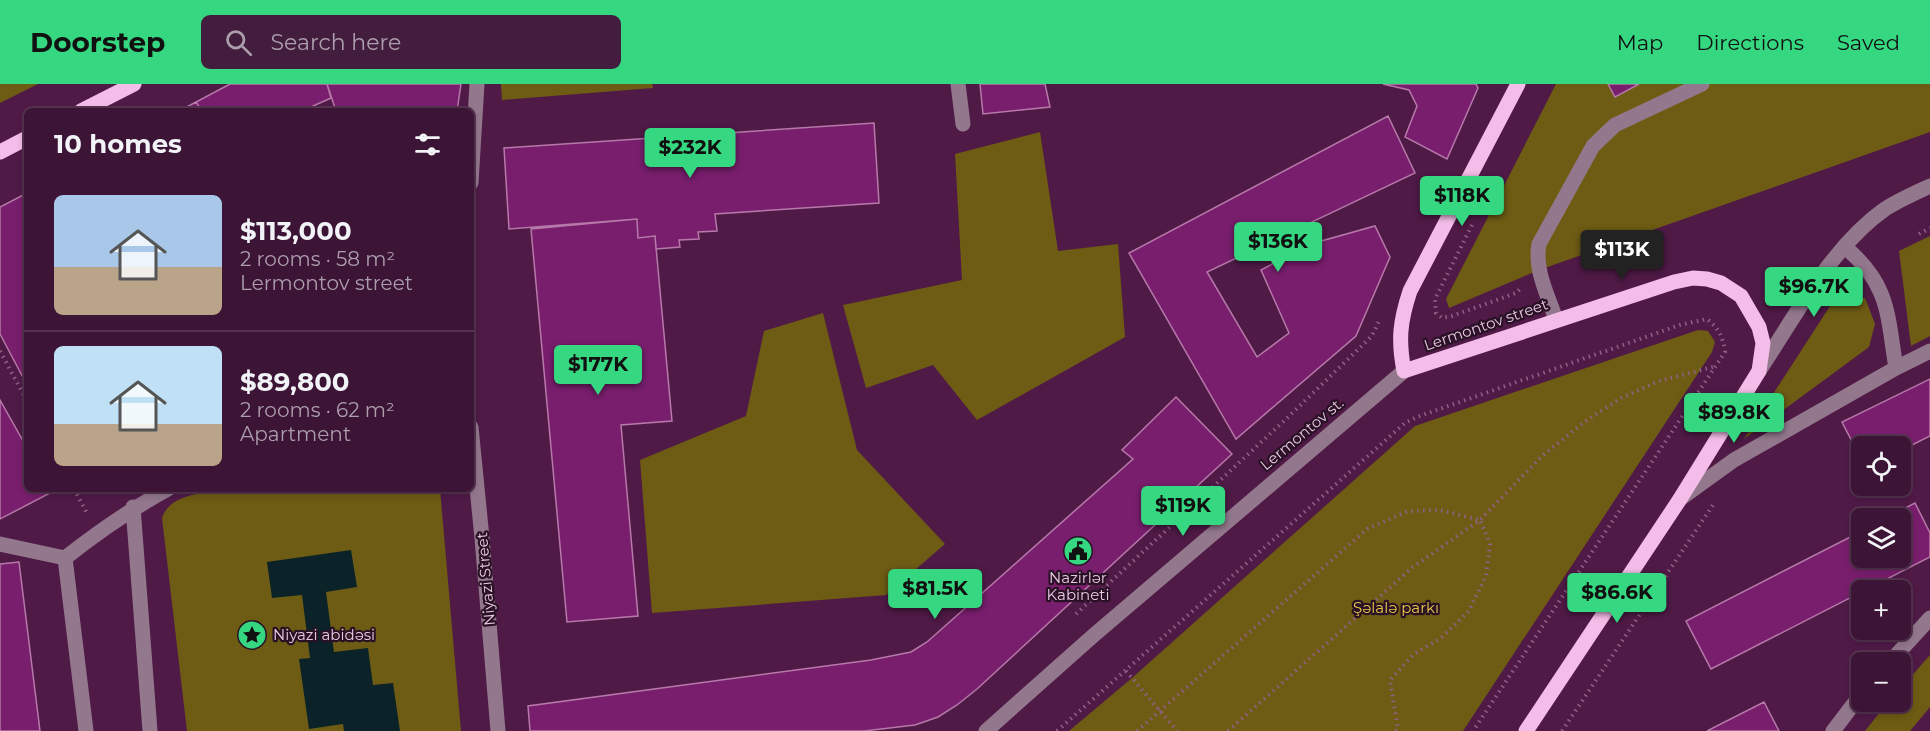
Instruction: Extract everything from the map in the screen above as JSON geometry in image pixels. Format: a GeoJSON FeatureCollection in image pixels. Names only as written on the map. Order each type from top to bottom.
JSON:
{"type":"FeatureCollection","features":[{"type":"Feature","properties":{"kind":"main road"},"geometry":{"type":"LineString","coordinates":[[87,108],[134,84]]}},
{"type":"Feature","properties":{"kind":"main road"},"geometry":{"type":"LineString","coordinates":[[1404,371],[1400,331],[1402,315],[1410,291],[1518,84]]}},
{"type":"Feature","properties":{"kind":"main road"},"geometry":{"type":"LineString","coordinates":[[0,152],[24,140]]}},
{"type":"Feature","properties":{"kind":"main road","name":"Lermontov street"},"geometry":{"type":"LineString","coordinates":[[1404,371],[1674,282],[1693,278],[1707,279],[1730,288],[1741,297],[1759,327],[1762,343],[1759,371]]}},
{"type":"Feature","properties":{"kind":"main road"},"geometry":{"type":"LineString","coordinates":[[1526,731],[1680,499],[1759,371]]}},
{"type":"Feature","properties":{"kind":"street"},"geometry":{"type":"LineString","coordinates":[[474,134],[477,84]]}},
{"type":"Feature","properties":{"kind":"street"},"geometry":{"type":"LineString","coordinates":[[958,84],[963,124]]}},
{"type":"Feature","properties":{"kind":"street"},"geometry":{"type":"LineString","coordinates":[[1556,320],[1539,270],[1537,255],[1539,244],[1593,146],[1616,125],[1702,84]]}},
{"type":"Feature","properties":{"kind":"street"},"geometry":{"type":"LineString","coordinates":[[1759,371],[1824,273],[1845,247],[1871,221],[1902,199],[1930,186]]}},
{"type":"Feature","properties":{"kind":"street"},"geometry":{"type":"LineString","coordinates":[[1845,247],[1866,267],[1881,289],[1886,304],[1896,368]]}},
{"type":"Feature","properties":{"kind":"street"},"geometry":{"type":"LineString","coordinates":[[1680,499],[1734,460],[1930,351]]}},
{"type":"Feature","properties":{"kind":"street","name":"Lermontov st."},"geometry":{"type":"LineString","coordinates":[[986,731],[1094,634],[1404,371]]}},
{"type":"Feature","properties":{"kind":"street","name":"Niyazi Street"},"geometry":{"type":"LineString","coordinates":[[474,458],[498,731]]}},
{"type":"Feature","properties":{"kind":"street"},"geometry":{"type":"LineString","coordinates":[[65,558],[133,507],[162,492]]}},
{"type":"Feature","properties":{"kind":"street"},"geometry":{"type":"LineString","coordinates":[[133,507],[150,731]]}},
{"type":"Feature","properties":{"kind":"street"},"geometry":{"type":"LineString","coordinates":[[0,544],[65,558]]}},
{"type":"Feature","properties":{"kind":"street"},"geometry":{"type":"LineString","coordinates":[[65,558],[86,731]]}},
{"type":"Feature","properties":{"kind":"street"},"geometry":{"type":"LineString","coordinates":[[1899,652],[1930,618]]}},
{"type":"Feature","properties":{"kind":"street"},"geometry":{"type":"LineString","coordinates":[[1833,731],[1851,707]]}},
{"type":"Feature","properties":{"kind":"path"},"geometry":{"type":"LineString","coordinates":[[1472,224],[1435,299],[1436,313],[1442,318],[1516,293],[1539,270]]}},
{"type":"Feature","properties":{"kind":"path"},"geometry":{"type":"LineString","coordinates":[[1919,234],[1930,228]]}},
{"type":"Feature","properties":{"kind":"path"},"geometry":{"type":"LineString","coordinates":[[1057,731],[1405,423],[1428,413],[1695,321],[1707,319],[1717,327],[1724,339],[1725,352],[1473,731]]}},
{"type":"Feature","properties":{"kind":"path"},"geometry":{"type":"LineString","coordinates":[[0,351],[24,395]]}},
{"type":"Feature","properties":{"kind":"path"},"geometry":{"type":"LineString","coordinates":[[1228,731],[1413,567],[1480,520],[1542,456],[1583,423],[1621,398],[1659,381],[1713,367]]}},
{"type":"Feature","properties":{"kind":"path"},"geometry":{"type":"LineString","coordinates":[[1076,614],[1285,420]]}},
{"type":"Feature","properties":{"kind":"path"},"geometry":{"type":"LineString","coordinates":[[76,492],[97,532]]}},
{"type":"Feature","properties":{"kind":"path"},"geometry":{"type":"LineString","coordinates":[[1562,731],[1714,503],[1723,496]]}},
{"type":"Feature","properties":{"kind":"path"},"geometry":{"type":"LineString","coordinates":[[1137,731],[1367,529],[1408,511],[1440,510],[1480,520]]}},
{"type":"Feature","properties":{"kind":"path"},"geometry":{"type":"LineString","coordinates":[[1396,731],[1398,729],[1390,680],[1414,654],[1442,638],[1468,612],[1486,576],[1490,544],[1480,520]]}},
{"type":"Feature","properties":{"kind":"path"},"geometry":{"type":"LineString","coordinates":[[1125,671],[1177,731]]}},
{"type":"Feature","properties":{"kind":"green space"},"geometry":{"type":"Polygon","coordinates":[[[0,84],[38,84],[0,103],[0,84]]]}},
{"type":"Feature","properties":{"kind":"green space"},"geometry":{"type":"Polygon","coordinates":[[[501,84],[652,84],[653,88],[502,100],[501,84]]]}},
{"type":"Feature","properties":{"kind":"green space"},"geometry":{"type":"Polygon","coordinates":[[[1556,84],[1608,84],[1615,97],[1639,84],[1930,84],[1930,132],[1539,270],[1449,308],[1446,299],[1556,84]]]}},
{"type":"Feature","properties":{"kind":"green space"},"geometry":{"type":"Polygon","coordinates":[[[1040,132],[1058,251],[1118,244],[1125,337],[977,420],[933,365],[866,388],[843,305],[962,280],[955,154],[1040,132]]]}},
{"type":"Feature","properties":{"kind":"green space"},"geometry":{"type":"Polygon","coordinates":[[[1930,236],[1930,336],[1911,346],[1899,251],[1930,236]]]}},
{"type":"Feature","properties":{"kind":"green space"},"geometry":{"type":"Polygon","coordinates":[[[1842,297],[1865,298],[1875,324],[1869,347],[1744,439],[1830,306],[1842,297]]]}},
{"type":"Feature","properties":{"kind":"green space"},"geometry":{"type":"Polygon","coordinates":[[[823,313],[857,450],[945,544],[886,595],[652,613],[640,460],[746,416],[764,331],[823,313]]]}},
{"type":"Feature","properties":{"kind":"green space","name":"Şəlalə parkı"},"geometry":{"type":"Polygon","coordinates":[[[1698,330],[1708,331],[1715,342],[1712,352],[1463,731],[1069,731],[1132,678],[1415,426],[1698,330]]]}},
{"type":"Feature","properties":{"kind":"green space"},"geometry":{"type":"Polygon","coordinates":[[[207,492],[440,492],[461,731],[187,731],[162,518],[172,504],[207,492]]]}},
{"type":"Feature","properties":{"kind":"green space"},"geometry":{"type":"Polygon","coordinates":[[[1930,655],[1930,707],[1910,731],[1865,731],[1880,712],[1911,712],[1911,677],[1930,655]]]}},
{"type":"Feature","properties":{"kind":"shaded area"},"geometry":{"type":"Polygon","coordinates":[[[351,550],[357,587],[326,592],[334,652],[368,648],[373,685],[393,683],[400,731],[344,731],[343,724],[309,729],[299,659],[310,658],[302,595],[272,598],[267,562],[351,550]]]}},
{"type":"Feature","properties":{"kind":"building"},"geometry":{"type":"Polygon","coordinates":[[[230,84],[327,84],[331,98],[309,108],[200,108],[196,102],[230,84]]]}},
{"type":"Feature","properties":{"kind":"building"},"geometry":{"type":"Polygon","coordinates":[[[327,84],[461,84],[457,108],[335,108],[327,84]]]}},
{"type":"Feature","properties":{"kind":"building"},"geometry":{"type":"Polygon","coordinates":[[[980,84],[1045,84],[1050,107],[983,114],[980,84]]]}},
{"type":"Feature","properties":{"kind":"building"},"geometry":{"type":"Polygon","coordinates":[[[1383,84],[1476,84],[1478,88],[1447,159],[1405,137],[1417,106],[1409,90],[1383,84]]]}},
{"type":"Feature","properties":{"kind":"building"},"geometry":{"type":"Polygon","coordinates":[[[1608,84],[1639,84],[1615,97],[1608,84]]]}},
{"type":"Feature","properties":{"kind":"building"},"geometry":{"type":"Polygon","coordinates":[[[196,102],[200,108],[185,108],[196,102]]]}},
{"type":"Feature","properties":{"kind":"building"},"geometry":{"type":"Polygon","coordinates":[[[1388,116],[1415,173],[1207,272],[1257,357],[1289,333],[1261,270],[1307,245],[1375,226],[1390,257],[1356,336],[1236,439],[1129,253],[1388,116]]]}},
{"type":"Feature","properties":{"kind":"building"},"geometry":{"type":"Polygon","coordinates":[[[874,123],[879,203],[715,214],[717,231],[698,232],[699,239],[679,240],[680,247],[656,249],[655,236],[638,238],[637,219],[509,229],[504,148],[874,123]]]}},
{"type":"Feature","properties":{"kind":"building"},"geometry":{"type":"Polygon","coordinates":[[[24,195],[24,379],[0,334],[0,207],[24,195]]]}},
{"type":"Feature","properties":{"kind":"building"},"geometry":{"type":"Polygon","coordinates":[[[637,219],[638,238],[655,236],[672,421],[621,425],[638,616],[567,622],[531,229],[637,219]]]}},
{"type":"Feature","properties":{"kind":"building"},"geometry":{"type":"Polygon","coordinates":[[[1930,379],[1930,436],[1911,446],[1911,436],[1851,436],[1851,440],[1842,422],[1930,379]]]}},
{"type":"Feature","properties":{"kind":"building","name":"Nazirlər Kabineti"},"geometry":{"type":"Polygon","coordinates":[[[1176,397],[1232,454],[977,689],[938,717],[915,725],[864,731],[530,731],[528,706],[871,660],[911,652],[927,642],[1133,459],[1122,450],[1176,397]]]}},
{"type":"Feature","properties":{"kind":"building"},"geometry":{"type":"Polygon","coordinates":[[[0,400],[24,443],[24,492],[52,492],[0,519],[0,400]]]}},
{"type":"Feature","properties":{"kind":"building"},"geometry":{"type":"Polygon","coordinates":[[[1915,503],[1930,533],[1930,557],[1911,567],[1911,508],[1905,508],[1915,503]]]}},
{"type":"Feature","properties":{"kind":"building"},"geometry":{"type":"Polygon","coordinates":[[[1851,537],[1851,568],[1908,568],[1885,580],[1851,580],[1851,597],[1711,669],[1686,621],[1851,537]]]}},
{"type":"Feature","properties":{"kind":"building"},"geometry":{"type":"Polygon","coordinates":[[[19,562],[40,731],[0,731],[0,564],[19,562]]]}},
{"type":"Feature","properties":{"kind":"building"},"geometry":{"type":"Polygon","coordinates":[[[1764,702],[1779,731],[1707,731],[1764,702]]]}},
{"type":"Feature","properties":{"kind":"place","name":"Nazirlər Kabineti"},"geometry":{"type":"Point","coordinates":[1078,551]}},
{"type":"Feature","properties":{"kind":"place","name":"Niyazi abidəsi"},"geometry":{"type":"Point","coordinates":[252,635]}}]}
